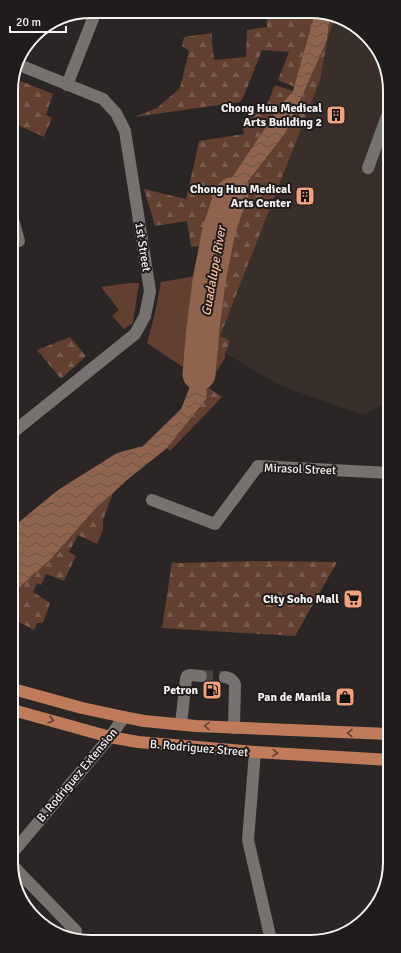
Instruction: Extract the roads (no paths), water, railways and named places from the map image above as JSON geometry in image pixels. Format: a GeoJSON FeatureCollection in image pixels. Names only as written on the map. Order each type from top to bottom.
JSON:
{"type":"FeatureCollection","features":[{"type":"Feature","properties":{"kind":"main road","name":"B. Rodriguez Street"},"geometry":{"type":"LineString","coordinates":[[18,690],[124,718],[234,728],[383,734]]}},
{"type":"Feature","properties":{"kind":"main road","name":"B. Rodriguez Street"},"geometry":{"type":"LineString","coordinates":[[18,711],[110,737],[146,743],[254,752],[383,760]]}},
{"type":"Feature","properties":{"kind":"street"},"geometry":{"type":"LineString","coordinates":[[67,85],[93,18]]}},
{"type":"Feature","properties":{"kind":"street","name":"1st Street"},"geometry":{"type":"LineString","coordinates":[[18,428],[135,334],[145,316],[150,291],[125,131],[116,113],[103,99],[23,66]]}},
{"type":"Feature","properties":{"kind":"street"},"geometry":{"type":"LineString","coordinates":[[368,168],[383,128]]}},
{"type":"Feature","properties":{"kind":"street","name":"Mirasol Street"},"geometry":{"type":"LineString","coordinates":[[152,500],[214,524],[258,466],[383,473]]}},
{"type":"Feature","properties":{"kind":"street"},"geometry":{"type":"LineString","coordinates":[[181,724],[187,676],[201,676]]}},
{"type":"Feature","properties":{"kind":"street"},"geometry":{"type":"LineString","coordinates":[[225,677],[234,680],[235,685],[234,728]]}},
{"type":"Feature","properties":{"kind":"street","name":"B. Rodriguez Extension"},"geometry":{"type":"LineString","coordinates":[[18,846],[110,737],[124,718]]}},
{"type":"Feature","properties":{"kind":"street"},"geometry":{"type":"LineString","coordinates":[[254,752],[248,840],[270,935]]}},
{"type":"Feature","properties":{"kind":"street"},"geometry":{"type":"LineString","coordinates":[[19,871],[76,930]]}},
{"type":"Feature","properties":{"kind":"water"},"geometry":{"type":"Polygon","coordinates":[[[314,18],[329,21],[327,40],[286,132],[236,197],[213,296],[218,349],[206,381],[207,398],[167,448],[127,480],[96,508],[50,560],[18,589],[18,523],[58,490],[117,453],[143,446],[181,409],[197,369],[224,189],[280,106],[293,91],[314,18]]]}},
{"type":"Feature","properties":{"kind":"waterway","name":"Guadalupe River"},"geometry":{"type":"LineString","coordinates":[[199,374],[209,281],[219,230],[232,194]]}},
{"type":"Feature","properties":{"kind":"tunnel"},"geometry":{"type":"LineString","coordinates":[[201,676],[225,677]]}},
{"type":"Feature","properties":{"kind":"place","name":"Chong Hua Medical Arts Building 2"},"geometry":{"type":"Point","coordinates":[336,115]}},
{"type":"Feature","properties":{"kind":"place","name":"Chong Hua Medical Arts Center"},"geometry":{"type":"Point","coordinates":[305,196]}},
{"type":"Feature","properties":{"kind":"place","name":"City Soho Mall"},"geometry":{"type":"Point","coordinates":[353,599]}},
{"type":"Feature","properties":{"kind":"place","name":"Petron"},"geometry":{"type":"Point","coordinates":[212,690]}},
{"type":"Feature","properties":{"kind":"place","name":"Pan de Manila"},"geometry":{"type":"Point","coordinates":[345,697]}}]}
